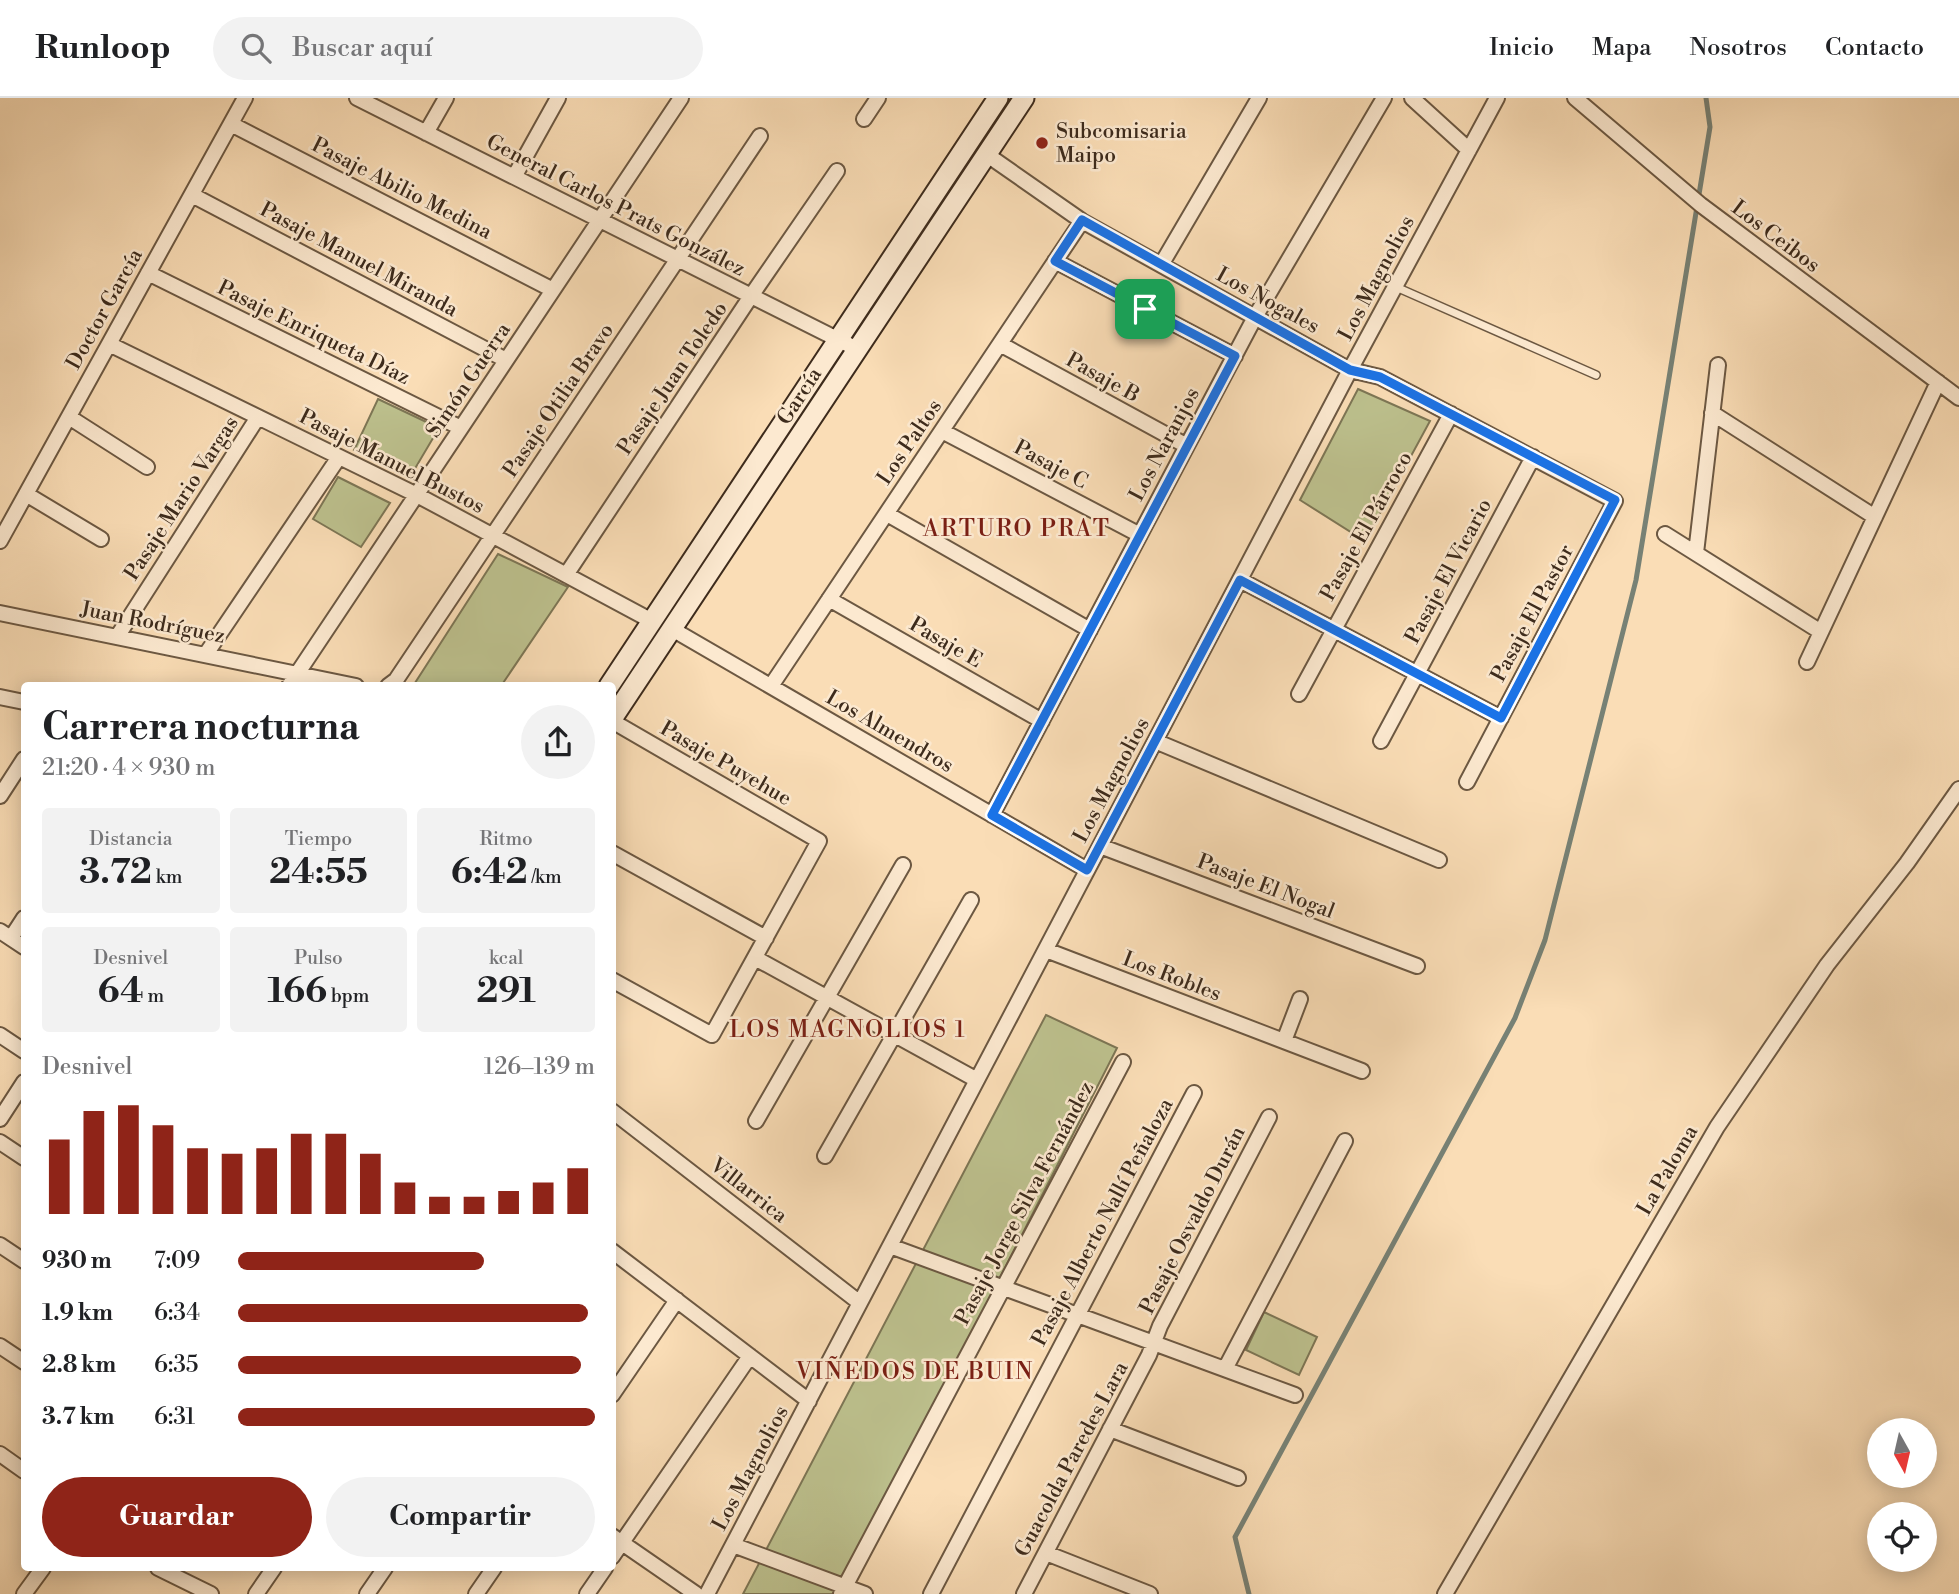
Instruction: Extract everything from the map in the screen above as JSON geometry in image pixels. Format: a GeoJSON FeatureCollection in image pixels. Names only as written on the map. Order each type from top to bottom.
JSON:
{"type":"FeatureCollection","features":[{"type":"Feature","properties":{"kind":"street","name":"Doctor García"},"geometry":{"type":"LineString","coordinates":[[0,541],[245,98]]}},
{"type":"Feature","properties":{"kind":"street","name":"General Carlos Prats González"},"geometry":{"type":"LineString","coordinates":[[357,98],[857,349]]}},
{"type":"Feature","properties":{"kind":"street"},"geometry":{"type":"LineString","coordinates":[[426,133],[446,98]]}},
{"type":"Feature","properties":{"kind":"street"},"geometry":{"type":"LineString","coordinates":[[514,177],[558,98]]}},
{"type":"Feature","properties":{"kind":"street","name":"Simón Guerra"},"geometry":{"type":"LineString","coordinates":[[292,682],[681,98]]}},
{"type":"Feature","properties":{"kind":"street"},"geometry":{"type":"LineString","coordinates":[[864,119],[878,98]]}},
{"type":"Feature","properties":{"kind":"street","name":"García"},"geometry":{"type":"LineString","coordinates":[[612,682],[998,98]]}},
{"type":"Feature","properties":{"kind":"street","name":"García"},"geometry":{"type":"LineString","coordinates":[[616,714],[1024,98]]}},
{"type":"Feature","properties":{"kind":"street"},"geometry":{"type":"LineString","coordinates":[[1161,265],[1259,98]]}},
{"type":"Feature","properties":{"kind":"street","name":"Los Naranjos"},"geometry":{"type":"LineString","coordinates":[[992,815],[1255,317],[1384,98]]}},
{"type":"Feature","properties":{"kind":"street"},"geometry":{"type":"LineString","coordinates":[[1412,98],[1469,150]]}},
{"type":"Feature","properties":{"kind":"street","name":"Los Magnolios"},"geometry":{"type":"LineString","coordinates":[[707,1594],[1350,370],[1497,98]]}},
{"type":"Feature","properties":{"kind":"street","name":"Los Ceibos"},"geometry":{"type":"LineString","coordinates":[[1575,98],[1697,202],[1959,398]]}},
{"type":"Feature","properties":{"kind":"street","name":"Pasaje Abilio Medina"},"geometry":{"type":"LineString","coordinates":[[231,124],[553,290]]}},
{"type":"Feature","properties":{"kind":"street","name":"Pasaje Otilia Bravo"},"geometry":{"type":"LineString","coordinates":[[393,682],[760,136]]}},
{"type":"Feature","properties":{"kind":"street","name":"Los Nogales"},"geometry":{"type":"LineString","coordinates":[[986,154],[1082,220],[1350,370],[1380,377],[1615,500]]}},
{"type":"Feature","properties":{"kind":"street","name":"Pasaje Juan Toledo"},"geometry":{"type":"LineString","coordinates":[[566,575],[837,171]]}},
{"type":"Feature","properties":{"kind":"street","name":"Pasaje Manuel Miranda"},"geometry":{"type":"LineString","coordinates":[[192,195],[506,360]]}},
{"type":"Feature","properties":{"kind":"street","name":"Los Paltos"},"geometry":{"type":"LineString","coordinates":[[771,686],[1082,220]]}},
{"type":"Feature","properties":{"kind":"street"},"geometry":{"type":"LineString","coordinates":[[1055,261],[1235,356]]}},
{"type":"Feature","properties":{"kind":"street","name":"Pasaje Enriqueta Díaz"},"geometry":{"type":"LineString","coordinates":[[148,273],[461,428]]}},
{"type":"Feature","properties":{"kind":"street","name":"Pasaje Manuel Bustos"},"geometry":{"type":"LineString","coordinates":[[109,344],[416,495],[652,621]]}},
{"type":"Feature","properties":{"kind":"street","name":"Pasaje B"},"geometry":{"type":"LineString","coordinates":[[1000,344],[1187,446]]}},
{"type":"Feature","properties":{"kind":"street"},"geometry":{"type":"LineString","coordinates":[[1696,553],[1718,365]]}},
{"type":"Feature","properties":{"kind":"street"},"geometry":{"type":"LineString","coordinates":[[1807,662],[1938,382]]}},
{"type":"Feature","properties":{"kind":"street"},"geometry":{"type":"LineString","coordinates":[[1712,413],[1875,517]]}},
{"type":"Feature","properties":{"kind":"street","name":"Pasaje El Párroco"},"geometry":{"type":"LineString","coordinates":[[1299,694],[1451,414]]}},
{"type":"Feature","properties":{"kind":"street"},"geometry":{"type":"LineString","coordinates":[[69,417],[147,467]]}},
{"type":"Feature","properties":{"kind":"street","name":"Pasaje Mario Vargas"},"geometry":{"type":"LineString","coordinates":[[117,637],[258,417]]}},
{"type":"Feature","properties":{"kind":"street","name":"Pasaje C"},"geometry":{"type":"LineString","coordinates":[[942,431],[1140,535]]}},
{"type":"Feature","properties":{"kind":"street"},"geometry":{"type":"LineString","coordinates":[[206,654],[339,457]]}},
{"type":"Feature","properties":{"kind":"street","name":"Pasaje El Vicario"},"geometry":{"type":"LineString","coordinates":[[1381,741],[1532,457]]}},
{"type":"Feature","properties":{"kind":"street"},"geometry":{"type":"LineString","coordinates":[[26,494],[100,539]]}},
{"type":"Feature","properties":{"kind":"street","name":"Pasaje El Pastor"},"geometry":{"type":"LineString","coordinates":[[1467,782],[1615,500]]}},
{"type":"Feature","properties":{"kind":"street"},"geometry":{"type":"LineString","coordinates":[[887,514],[1090,630]]}},
{"type":"Feature","properties":{"kind":"street"},"geometry":{"type":"LineString","coordinates":[[1665,534],[1821,632]]}},
{"type":"Feature","properties":{"kind":"street"},"geometry":{"type":"LineString","coordinates":[[1240,580],[1501,718]]}},
{"type":"Feature","properties":{"kind":"street","name":"Pasaje E"},"geometry":{"type":"LineString","coordinates":[[829,599],[1042,721]]}},
{"type":"Feature","properties":{"kind":"street","name":"Juan Rodríguez"},"geometry":{"type":"LineString","coordinates":[[0,613],[298,673]]}},
{"type":"Feature","properties":{"kind":"street","name":"Los Almendros"},"geometry":{"type":"LineString","coordinates":[[672,629],[1087,870]]}},
{"type":"Feature","properties":{"kind":"street"},"geometry":{"type":"LineString","coordinates":[[298,673],[337,682]]}},
{"type":"Feature","properties":{"kind":"street"},"geometry":{"type":"LineString","coordinates":[[0,697],[21,701]]}},
{"type":"Feature","properties":{"kind":"street","name":"Pasaje Puyehue"},"geometry":{"type":"LineString","coordinates":[[616,722],[819,841],[765,938]]}},
{"type":"Feature","properties":{"kind":"street"},"geometry":{"type":"LineString","coordinates":[[1155,741],[1439,860]]}},
{"type":"Feature","properties":{"kind":"street"},"geometry":{"type":"LineString","coordinates":[[0,796],[21,764]]}},
{"type":"Feature","properties":{"kind":"street","name":"La Paloma"},"geometry":{"type":"LineString","coordinates":[[1445,1594],[1717,1127],[1827,965],[1907,863],[1959,789]]}},
{"type":"Feature","properties":{"kind":"street","name":"Pasaje El Nogal"},"geometry":{"type":"LineString","coordinates":[[1100,846],[1417,966]]}},
{"type":"Feature","properties":{"kind":"street"},"geometry":{"type":"LineString","coordinates":[[616,855],[765,938],[712,1035],[616,982]]}},
{"type":"Feature","properties":{"kind":"street"},"geometry":{"type":"LineString","coordinates":[[756,1121],[903,865]]}},
{"type":"Feature","properties":{"kind":"street"},"geometry":{"type":"LineString","coordinates":[[825,1156],[971,900]]}},
{"type":"Feature","properties":{"kind":"street"},"geometry":{"type":"LineString","coordinates":[[21,921],[5,935],[21,945]]}},
{"type":"Feature","properties":{"kind":"street","name":"Los Robles"},"geometry":{"type":"LineString","coordinates":[[1046,950],[1362,1070]]}},
{"type":"Feature","properties":{"kind":"street"},"geometry":{"type":"LineString","coordinates":[[755,958],[977,1080]]}},
{"type":"Feature","properties":{"kind":"street"},"geometry":{"type":"LineString","coordinates":[[1284,1041],[1300,999]]}},
{"type":"Feature","properties":{"kind":"street"},"geometry":{"type":"LineString","coordinates":[[0,1035],[21,1049]]}},
{"type":"Feature","properties":{"kind":"street","name":"Pasaje Jorge Silva Fernández"},"geometry":{"type":"LineString","coordinates":[[843,1590],[1123,1062]]}},
{"type":"Feature","properties":{"kind":"street"},"geometry":{"type":"LineString","coordinates":[[0,1119],[21,1087]]}},
{"type":"Feature","properties":{"kind":"street","name":"Pasaje Alberto Nallí Peñaloza"},"geometry":{"type":"LineString","coordinates":[[931,1594],[1194,1093]]}},
{"type":"Feature","properties":{"kind":"street","name":"Villarrica"},"geometry":{"type":"LineString","coordinates":[[616,1114],[860,1303]]}},
{"type":"Feature","properties":{"kind":"street","name":"Pasaje Osvaldo Durán"},"geometry":{"type":"LineString","coordinates":[[1154,1343],[1160,1326],[1269,1117]]}},
{"type":"Feature","properties":{"kind":"street"},"geometry":{"type":"LineString","coordinates":[[1225,1369],[1345,1141]]}},
{"type":"Feature","properties":{"kind":"street"},"geometry":{"type":"LineString","coordinates":[[0,1142],[21,1156]]}},
{"type":"Feature","properties":{"kind":"street"},"geometry":{"type":"LineString","coordinates":[[0,1245],[21,1259]]}},
{"type":"Feature","properties":{"kind":"street"},"geometry":{"type":"LineString","coordinates":[[890,1245],[1295,1395]]}},
{"type":"Feature","properties":{"kind":"street"},"geometry":{"type":"LineString","coordinates":[[616,1254],[808,1401]]}},
{"type":"Feature","properties":{"kind":"street"},"geometry":{"type":"LineString","coordinates":[[616,1389],[677,1300]]}},
{"type":"Feature","properties":{"kind":"street","name":"Guacolda Paredes Lara"},"geometry":{"type":"LineString","coordinates":[[1024,1594],[1154,1343]]}},
{"type":"Feature","properties":{"kind":"street"},"geometry":{"type":"LineString","coordinates":[[0,1346],[21,1361]]}},
{"type":"Feature","properties":{"kind":"street"},"geometry":{"type":"LineString","coordinates":[[696,1594],[617,1540],[750,1356]]}},
{"type":"Feature","properties":{"kind":"street"},"geometry":{"type":"LineString","coordinates":[[1110,1429],[1238,1478]]}},
{"type":"Feature","properties":{"kind":"street"},"geometry":{"type":"LineString","coordinates":[[0,1454],[21,1469]]}},
{"type":"Feature","properties":{"kind":"street"},"geometry":{"type":"LineString","coordinates":[[733,1545],[843,1590],[865,1594]]}},
{"type":"Feature","properties":{"kind":"street"},"geometry":{"type":"LineString","coordinates":[[1046,1553],[1150,1594]]}},
{"type":"Feature","properties":{"kind":"street"},"geometry":{"type":"LineString","coordinates":[[24,1594],[41,1571]]}},
{"type":"Feature","properties":{"kind":"street"},"geometry":{"type":"LineString","coordinates":[[166,1571],[211,1594]]}},
{"type":"Feature","properties":{"kind":"street"},"geometry":{"type":"LineString","coordinates":[[256,1594],[272,1571]]}},
{"type":"Feature","properties":{"kind":"street"},"geometry":{"type":"LineString","coordinates":[[368,1594],[383,1571]]}},
{"type":"Feature","properties":{"kind":"street"},"geometry":{"type":"LineString","coordinates":[[476,1594],[492,1571]]}},
{"type":"Feature","properties":{"kind":"street"},"geometry":{"type":"LineString","coordinates":[[587,1594],[603,1571]]}},
{"type":"Feature","properties":{"kind":"lane"},"geometry":{"type":"LineString","coordinates":[[1395,286],[1596,375]]}},
{"type":"Feature","properties":{"kind":"green space"},"geometry":{"type":"Polygon","coordinates":[[[1358,389],[1430,421],[1365,541],[1300,500],[1358,389]]]}},
{"type":"Feature","properties":{"kind":"green space"},"geometry":{"type":"Polygon","coordinates":[[[378,399],[439,428],[410,477],[354,450],[378,399]]]}},
{"type":"Feature","properties":{"kind":"green space"},"geometry":{"type":"Polygon","coordinates":[[[338,477],[390,503],[361,547],[313,519],[338,477]]]}},
{"type":"Feature","properties":{"kind":"green space"},"geometry":{"type":"Polygon","coordinates":[[[498,554],[568,587],[504,682],[416,682],[498,554]]]}},
{"type":"Feature","properties":{"kind":"green space"},"geometry":{"type":"Polygon","coordinates":[[[1046,1015],[1117,1048],[839,1594],[743,1594],[1046,1015]]]}},
{"type":"Feature","properties":{"kind":"green space"},"geometry":{"type":"Polygon","coordinates":[[[1264,1312],[1317,1337],[1299,1375],[1246,1350],[1264,1312]]]}},
{"type":"Feature","properties":{"kind":"waterway"},"geometry":{"type":"LineString","coordinates":[[1249,1594],[1235,1537],[1515,1018],[1545,940],[1636,580],[1710,127],[1706,98]]}},
{"type":"Feature","properties":{"kind":"place","name":"Subcomisaria Maipo"},"geometry":{"type":"Point","coordinates":[1042,143]}},
{"type":"Feature","properties":{"kind":"district","name":"ARTURO PRAT"},"geometry":{"type":"Point","coordinates":[1017,528]}},
{"type":"Feature","properties":{"kind":"district","name":"LOS MAGNOLIOS 1"},"geometry":{"type":"Point","coordinates":[848,1029]}},
{"type":"Feature","properties":{"kind":"district","name":"VIÑEDOS DE BUIN"},"geometry":{"type":"Point","coordinates":[915,1371]}},
{"type":"Feature","properties":{"kind":"route"},"geometry":{"type":"LineString","coordinates":[[1082,220],[1350,370],[1380,377],[1615,500],[1501,718],[1240,580],[1087,870],[992,815],[1235,356],[1145,309],[1055,261],[1082,220]]}}]}
